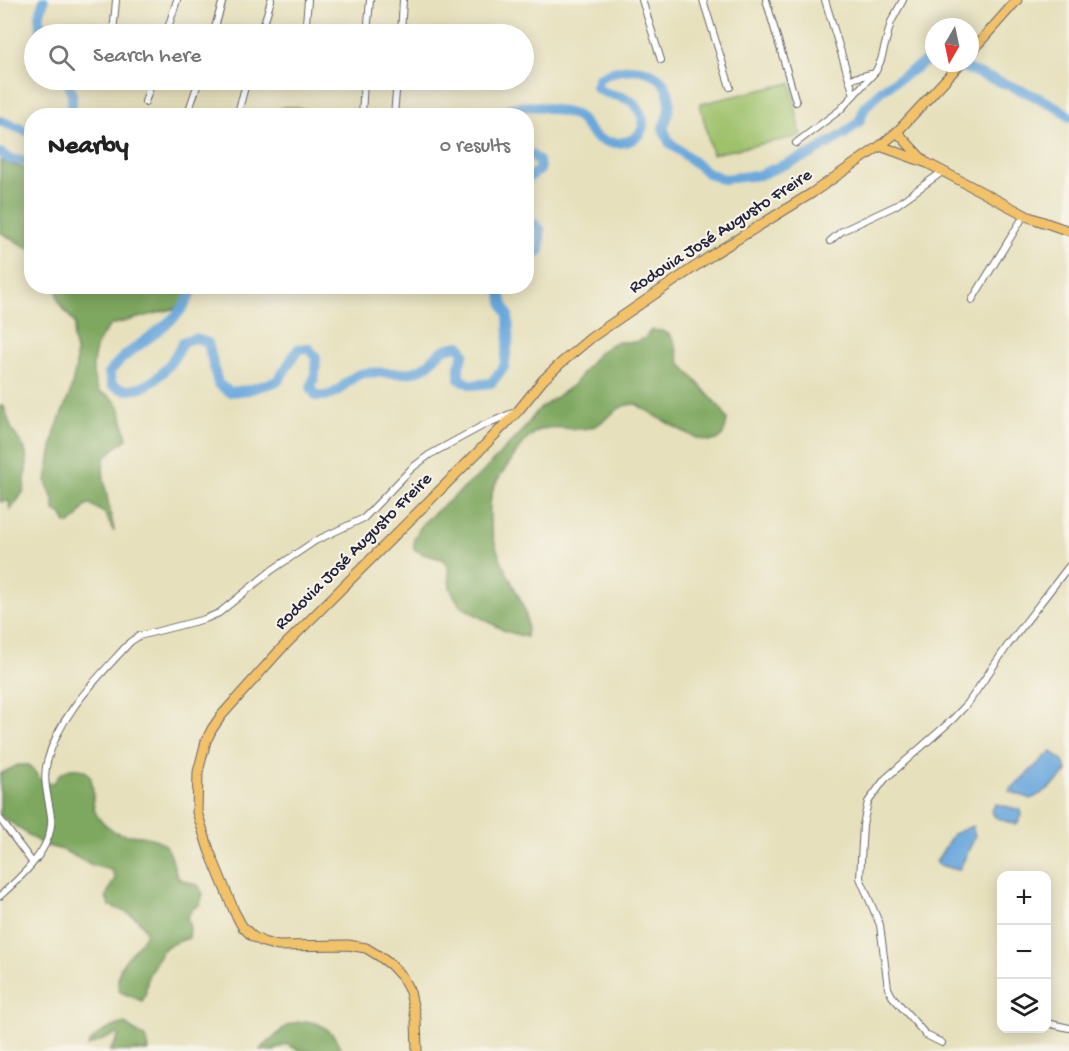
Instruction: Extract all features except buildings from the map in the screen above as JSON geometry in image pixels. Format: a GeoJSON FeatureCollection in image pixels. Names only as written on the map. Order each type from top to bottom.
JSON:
{"type":"FeatureCollection","features":[{"type":"Feature","properties":{"kind":"main road"},"geometry":{"type":"LineString","coordinates":[[979,41],[1008,4],[1017,0]]}},
{"type":"Feature","properties":{"kind":"main road","name":"Rodovia José Augusto Freire"},"geometry":{"type":"LineString","coordinates":[[417,1051],[416,1019],[411,993],[402,977],[379,956],[366,948],[348,945],[278,946],[252,936],[243,926],[234,911],[209,850],[197,812],[198,772],[206,741],[221,716],[313,616],[518,411],[543,380],[592,337],[715,253],[812,193],[880,147],[897,132],[952,72]]}},
{"type":"Feature","properties":{"kind":"main road"},"geometry":{"type":"LineString","coordinates":[[897,132],[927,164]]}},
{"type":"Feature","properties":{"kind":"main road"},"geometry":{"type":"LineString","coordinates":[[880,147],[927,164],[1025,214],[1069,231]]}},
{"type":"Feature","properties":{"kind":"street"},"geometry":{"type":"LineString","coordinates":[[114,24],[116,0]]}},
{"type":"Feature","properties":{"kind":"street"},"geometry":{"type":"LineString","coordinates":[[169,24],[177,0]]}},
{"type":"Feature","properties":{"kind":"street"},"geometry":{"type":"LineString","coordinates":[[216,24],[223,0]]}},
{"type":"Feature","properties":{"kind":"street"},"geometry":{"type":"LineString","coordinates":[[264,24],[271,0]]}},
{"type":"Feature","properties":{"kind":"street"},"geometry":{"type":"LineString","coordinates":[[306,24],[308,0]]}},
{"type":"Feature","properties":{"kind":"street"},"geometry":{"type":"LineString","coordinates":[[368,24],[369,0]]}},
{"type":"Feature","properties":{"kind":"street"},"geometry":{"type":"LineString","coordinates":[[402,24],[403,0]]}},
{"type":"Feature","properties":{"kind":"street"},"geometry":{"type":"LineString","coordinates":[[642,0],[661,60]]}},
{"type":"Feature","properties":{"kind":"street"},"geometry":{"type":"LineString","coordinates":[[703,0],[730,87]]}},
{"type":"Feature","properties":{"kind":"street"},"geometry":{"type":"LineString","coordinates":[[766,0],[796,102]]}},
{"type":"Feature","properties":{"kind":"street"},"geometry":{"type":"LineString","coordinates":[[825,0],[854,95]]}},
{"type":"Feature","properties":{"kind":"street"},"geometry":{"type":"LineString","coordinates":[[796,143],[840,110],[878,67],[891,22],[903,0]]}},
{"type":"Feature","properties":{"kind":"street"},"geometry":{"type":"LineString","coordinates":[[850,79],[871,74]]}},
{"type":"Feature","properties":{"kind":"street"},"geometry":{"type":"LineString","coordinates":[[146,102],[149,90]]}},
{"type":"Feature","properties":{"kind":"street"},"geometry":{"type":"LineString","coordinates":[[190,108],[196,90]]}},
{"type":"Feature","properties":{"kind":"street"},"geometry":{"type":"LineString","coordinates":[[239,108],[245,90]]}},
{"type":"Feature","properties":{"kind":"street"},"geometry":{"type":"LineString","coordinates":[[362,108],[363,90]]}},
{"type":"Feature","properties":{"kind":"street"},"geometry":{"type":"LineString","coordinates":[[395,108],[396,90]]}},
{"type":"Feature","properties":{"kind":"street"},"geometry":{"type":"LineString","coordinates":[[830,241],[842,231],[895,206],[942,172]]}},
{"type":"Feature","properties":{"kind":"street"},"geometry":{"type":"LineString","coordinates":[[972,300],[1025,214]]}},
{"type":"Feature","properties":{"kind":"street"},"geometry":{"type":"LineString","coordinates":[[0,896],[15,883],[50,837],[51,816],[45,781],[46,765],[64,722],[83,696],[130,642],[139,636],[206,620],[219,613],[272,570],[315,541],[364,518],[412,468],[429,455],[484,425],[518,411]]}},
{"type":"Feature","properties":{"kind":"street"},"geometry":{"type":"LineString","coordinates":[[942,1044],[926,1035],[892,996],[888,988],[880,925],[860,878],[866,808],[885,779],[968,703],[1008,645],[1069,566]]}},
{"type":"Feature","properties":{"kind":"street"},"geometry":{"type":"LineString","coordinates":[[0,819],[32,862]]}},
{"type":"Feature","properties":{"kind":"street"},"geometry":{"type":"LineString","coordinates":[[1051,1024],[1069,1028]]}},
{"type":"Feature","properties":{"kind":"green space"},"geometry":{"type":"Polygon","coordinates":[[[791,83],[801,136],[712,154],[700,104],[791,83]]]}},
{"type":"Feature","properties":{"kind":"green space"},"geometry":{"type":"Polygon","coordinates":[[[0,161],[24,168],[24,246],[0,232],[0,161]]]}},
{"type":"Feature","properties":{"kind":"green space"},"geometry":{"type":"Polygon","coordinates":[[[57,294],[188,294],[189,299],[177,308],[111,325],[100,339],[94,357],[95,384],[99,392],[114,400],[118,405],[127,439],[110,452],[103,464],[114,532],[105,514],[90,504],[86,505],[70,524],[66,523],[61,514],[54,511],[54,502],[46,482],[55,431],[70,393],[76,367],[73,339],[75,324],[57,294]]]}},
{"type":"Feature","properties":{"kind":"green space"},"geometry":{"type":"Polygon","coordinates":[[[651,330],[662,331],[670,335],[680,363],[722,410],[727,419],[722,436],[713,441],[697,438],[636,404],[616,410],[596,426],[589,428],[554,427],[537,431],[523,444],[499,478],[493,489],[490,504],[491,527],[497,550],[526,614],[526,637],[505,631],[460,606],[450,588],[448,566],[442,559],[414,549],[414,539],[423,523],[484,471],[520,434],[538,410],[573,385],[598,353],[615,342],[635,342],[645,338],[651,330]]]}},
{"type":"Feature","properties":{"kind":"green space"},"geometry":{"type":"Polygon","coordinates":[[[0,406],[4,407],[12,430],[25,449],[27,460],[24,491],[10,511],[9,501],[0,502],[0,406]]]}},
{"type":"Feature","properties":{"kind":"green space"},"geometry":{"type":"Polygon","coordinates":[[[18,765],[29,765],[43,782],[54,783],[65,771],[80,769],[86,771],[92,782],[94,809],[101,821],[118,833],[148,837],[161,842],[169,851],[178,878],[199,886],[203,894],[200,904],[192,909],[187,918],[190,928],[189,938],[169,945],[162,951],[148,976],[142,1001],[120,992],[118,982],[122,966],[146,933],[136,918],[109,905],[106,896],[115,878],[111,870],[91,865],[63,850],[43,845],[0,815],[0,774],[18,765]]]}},
{"type":"Feature","properties":{"kind":"green space"},"geometry":{"type":"Polygon","coordinates":[[[306,1021],[319,1024],[328,1030],[342,1051],[301,1051],[286,1044],[274,1051],[260,1050],[286,1026],[306,1021]]]}},
{"type":"Feature","properties":{"kind":"green space"},"geometry":{"type":"Polygon","coordinates":[[[125,1023],[143,1036],[149,1051],[110,1051],[119,1036],[116,1034],[88,1046],[99,1034],[125,1023]]]}},
{"type":"Feature","properties":{"kind":"water"},"geometry":{"type":"Polygon","coordinates":[[[1052,752],[1062,760],[1067,771],[1055,783],[1031,799],[1009,791],[1046,756],[1052,752]]]}},
{"type":"Feature","properties":{"kind":"water"},"geometry":{"type":"Polygon","coordinates":[[[996,804],[1021,810],[1022,815],[1016,825],[995,817],[991,811],[996,804]]]}},
{"type":"Feature","properties":{"kind":"water"},"geometry":{"type":"Polygon","coordinates":[[[972,826],[975,837],[959,870],[939,865],[936,862],[953,834],[972,826]]]}},
{"type":"Feature","properties":{"kind":"waterway"},"geometry":{"type":"LineString","coordinates":[[40,24],[39,16],[44,0]]}},
{"type":"Feature","properties":{"kind":"waterway"},"geometry":{"type":"LineString","coordinates":[[510,108],[530,106],[571,114],[577,116],[599,139],[622,143],[637,136],[641,131],[643,124],[641,115],[632,102],[605,93],[596,87],[599,78],[615,72],[630,69],[644,71],[655,76],[664,84],[669,96],[669,110],[663,128],[669,142],[708,173],[723,179],[759,175],[813,153],[843,135],[859,122],[865,107],[883,89],[925,62]]}},
{"type":"Feature","properties":{"kind":"waterway"},"geometry":{"type":"LineString","coordinates":[[975,72],[1033,95],[1061,110],[1069,117]]}},
{"type":"Feature","properties":{"kind":"waterway"},"geometry":{"type":"LineString","coordinates":[[71,90],[72,108]]}},
{"type":"Feature","properties":{"kind":"waterway"},"geometry":{"type":"LineString","coordinates":[[0,121],[24,130]]}},
{"type":"Feature","properties":{"kind":"waterway"},"geometry":{"type":"LineString","coordinates":[[0,153],[9,159],[24,161]]}},
{"type":"Feature","properties":{"kind":"waterway"},"geometry":{"type":"LineString","coordinates":[[534,157],[539,161],[540,170],[534,174]]}},
{"type":"Feature","properties":{"kind":"waterway"},"geometry":{"type":"LineString","coordinates":[[534,224],[540,229],[540,250],[534,255]]}},
{"type":"Feature","properties":{"kind":"waterway"},"geometry":{"type":"LineString","coordinates":[[191,294],[173,319],[125,356],[109,373],[112,385],[124,389],[146,386],[164,371],[184,341],[196,338],[208,343],[218,384],[230,392],[248,390],[278,381],[298,349],[308,348],[316,357],[315,374],[311,387],[316,396],[336,392],[360,374],[414,372],[427,365],[445,349],[460,346],[464,353],[459,366],[459,379],[472,385],[491,383],[504,367],[509,335],[508,315],[501,294]]}}]}
